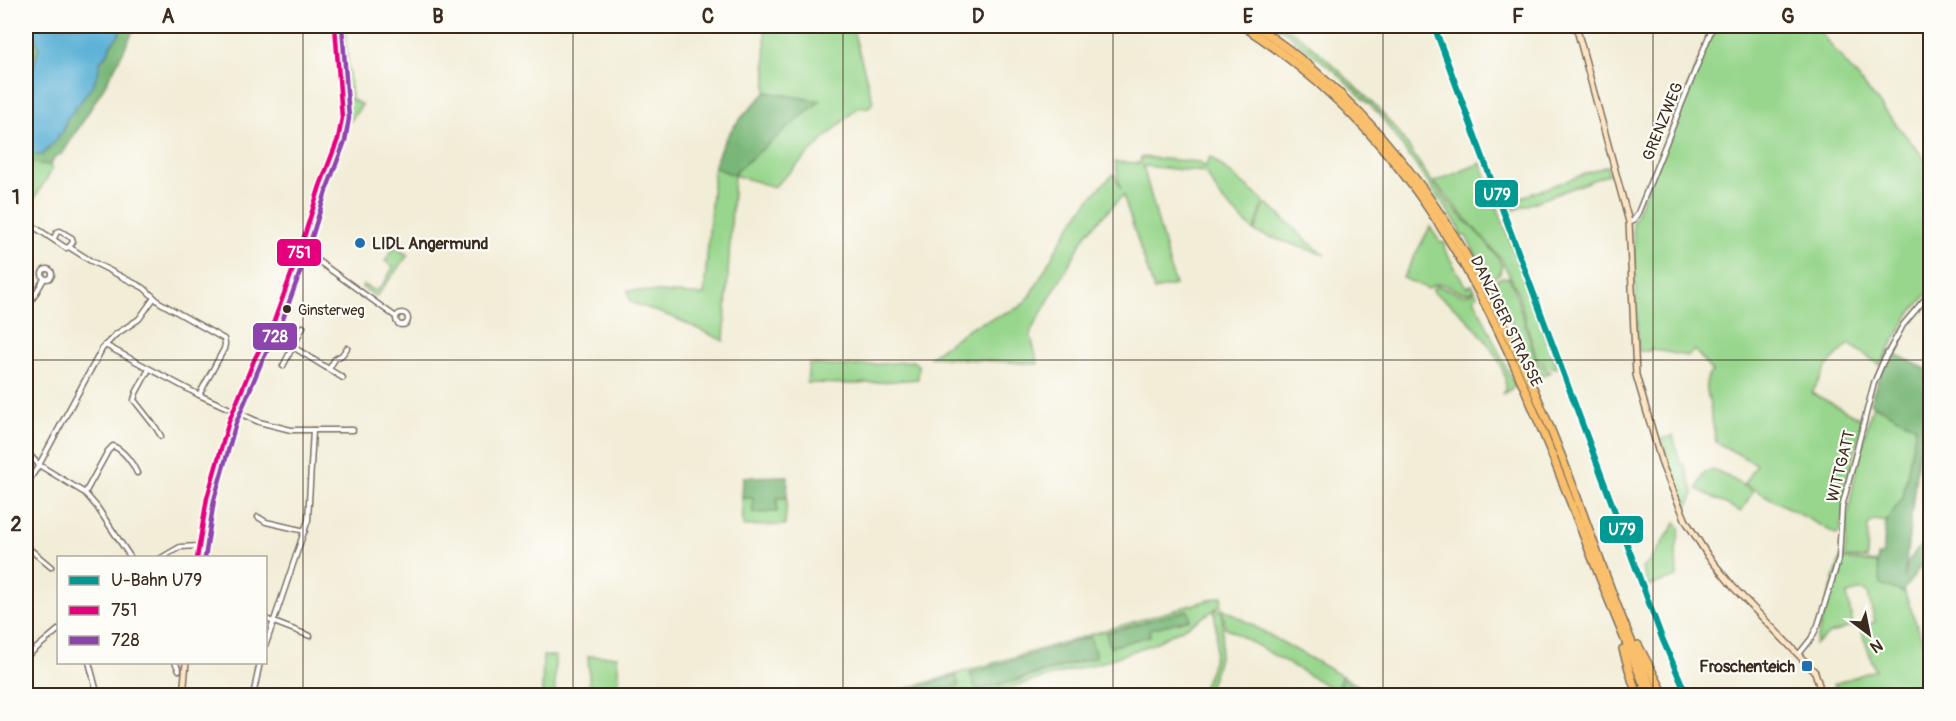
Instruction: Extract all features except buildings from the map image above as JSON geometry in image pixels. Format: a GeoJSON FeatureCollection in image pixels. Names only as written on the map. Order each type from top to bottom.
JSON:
{"type":"FeatureCollection","features":[{"type":"Feature","properties":{"kind":"highway","name":"DANZIGER STRASSE"},"geometry":{"type":"LineString","coordinates":[[1242,26],[1290,59],[1347,108],[1397,164],[1443,228],[1485,302],[1510,354],[1648,696]]}},
{"type":"Feature","properties":{"kind":"highway","name":"DANZIGER STRASSE"},"geometry":{"type":"LineString","coordinates":[[1256,26],[1313,68],[1371,123],[1416,178],[1449,225],[1491,300],[1541,405],[1628,632],[1656,696]]}},
{"type":"Feature","properties":{"kind":"highway"},"geometry":{"type":"LineString","coordinates":[[1628,632],[1633,634],[1665,696]]}},
{"type":"Feature","properties":{"kind":"highway"},"geometry":{"type":"LineString","coordinates":[[1624,641],[1623,647],[1637,696]]}},
{"type":"Feature","properties":{"kind":"main road"},"geometry":{"type":"LineString","coordinates":[[197,556],[216,463],[233,410],[255,358],[269,332],[300,250],[342,126],[335,26]]}},
{"type":"Feature","properties":{"kind":"main road"},"geometry":{"type":"LineString","coordinates":[[1576,26],[1629,222],[1636,375],[1657,451],[1691,530],[1708,556],[1734,588],[1815,672],[1820,696]]}},
{"type":"Feature","properties":{"kind":"main road"},"geometry":{"type":"LineString","coordinates":[[183,696],[186,664]]}},
{"type":"Feature","properties":{"kind":"street","name":"GRENZWEG"},"geometry":{"type":"LineString","coordinates":[[1629,222],[1633,221],[1638,213],[1713,26]]}},
{"type":"Feature","properties":{"kind":"street"},"geometry":{"type":"LineString","coordinates":[[33,226],[66,248],[69,247],[144,288],[169,308],[224,339],[224,349],[199,395]]}},
{"type":"Feature","properties":{"kind":"street"},"geometry":{"type":"LineString","coordinates":[[54,238],[60,231],[72,238],[73,242],[69,247]]}},
{"type":"Feature","properties":{"kind":"street"},"geometry":{"type":"LineString","coordinates":[[300,250],[396,317]]}},
{"type":"Feature","properties":{"kind":"street"},"geometry":{"type":"LineString","coordinates":[[26,310],[44,279]]}},
{"type":"Feature","properties":{"kind":"street","name":"WITTGATT"},"geometry":{"type":"LineString","coordinates":[[1799,654],[1811,639],[1818,625],[1839,558],[1842,507],[1874,383],[1903,325],[1930,292]]}},
{"type":"Feature","properties":{"kind":"street"},"geometry":{"type":"LineString","coordinates":[[26,485],[105,345],[115,335],[139,319],[154,298]]}},
{"type":"Feature","properties":{"kind":"street"},"geometry":{"type":"LineString","coordinates":[[283,366],[303,327]]}},
{"type":"Feature","properties":{"kind":"street"},"geometry":{"type":"LineString","coordinates":[[269,332],[343,378]]}},
{"type":"Feature","properties":{"kind":"street"},"geometry":{"type":"LineString","coordinates":[[105,345],[199,395],[274,427],[291,430],[353,430]]}},
{"type":"Feature","properties":{"kind":"street"},"geometry":{"type":"LineString","coordinates":[[329,369],[347,348]]}},
{"type":"Feature","properties":{"kind":"street"},"geometry":{"type":"LineString","coordinates":[[149,369],[134,400],[161,436]]}},
{"type":"Feature","properties":{"kind":"street"},"geometry":{"type":"LineString","coordinates":[[267,641],[305,531],[309,510],[313,430]]}},
{"type":"Feature","properties":{"kind":"street"},"geometry":{"type":"LineString","coordinates":[[85,493],[113,446],[135,466],[137,473]]}},
{"type":"Feature","properties":{"kind":"street"},"geometry":{"type":"LineString","coordinates":[[26,451],[39,465],[85,493],[98,507],[130,556]]}},
{"type":"Feature","properties":{"kind":"street"},"geometry":{"type":"LineString","coordinates":[[258,517],[266,522],[305,531]]}},
{"type":"Feature","properties":{"kind":"street"},"geometry":{"type":"LineString","coordinates":[[26,546],[51,567]]}},
{"type":"Feature","properties":{"kind":"street"},"geometry":{"type":"LineString","coordinates":[[164,556],[180,547],[199,546]]}},
{"type":"Feature","properties":{"kind":"street"},"geometry":{"type":"LineString","coordinates":[[267,619],[310,636]]}},
{"type":"Feature","properties":{"kind":"street"},"geometry":{"type":"LineString","coordinates":[[26,657],[57,631]]}},
{"type":"Feature","properties":{"kind":"street"},"geometry":{"type":"LineString","coordinates":[[89,664],[98,696]]}},
{"type":"Feature","properties":{"kind":"street"},"geometry":{"type":"LineString","coordinates":[[176,664],[179,670]]}},
{"type":"Feature","properties":{"kind":"street"},"geometry":{"type":"LineString","coordinates":[[253,696],[260,664]]}},
{"type":"Feature","properties":{"kind":"street"},"geometry":{"type":"LineString","coordinates":[[26,686],[26,696]]}},
{"type":"Feature","properties":{"kind":"green space"},"geometry":{"type":"Polygon","coordinates":[[[26,26],[32,26],[39,48],[32,71],[28,72],[26,77],[26,26]]]}},
{"type":"Feature","properties":{"kind":"green space"},"geometry":{"type":"Polygon","coordinates":[[[123,26],[135,26],[111,75],[63,153],[55,157],[50,165],[26,162],[26,155],[38,155],[44,152],[64,129],[67,118],[94,83],[100,61],[107,54],[123,26]]]}},
{"type":"Feature","properties":{"kind":"green space"},"geometry":{"type":"Polygon","coordinates":[[[339,26],[345,26],[351,99],[362,105],[350,121],[347,121],[339,26]]]}},
{"type":"Feature","properties":{"kind":"green space"},"geometry":{"type":"Polygon","coordinates":[[[765,26],[852,26],[873,102],[869,107],[857,108],[774,187],[734,175],[819,101],[766,92],[765,26]]]}},
{"type":"Feature","properties":{"kind":"green space"},"geometry":{"type":"Polygon","coordinates":[[[1278,26],[1303,39],[1387,118],[1436,188],[1491,248],[1502,266],[1500,273],[1486,283],[1486,274],[1466,236],[1461,236],[1460,228],[1380,115],[1337,73],[1278,26]]]}},
{"type":"Feature","properties":{"kind":"green space"},"geometry":{"type":"Polygon","coordinates":[[[1713,26],[1815,26],[1930,165],[1930,291],[1909,315],[1880,365],[1849,344],[1827,366],[1812,393],[1863,420],[1851,466],[1840,531],[1836,534],[1744,484],[1756,464],[1716,442],[1706,384],[1712,372],[1695,350],[1687,356],[1650,349],[1650,351],[1638,351],[1633,223],[1713,26]]]}},
{"type":"Feature","properties":{"kind":"green space"},"geometry":{"type":"Polygon","coordinates":[[[766,92],[820,101],[734,175],[714,167],[728,135],[766,92]]]}},
{"type":"Feature","properties":{"kind":"green space"},"geometry":{"type":"Polygon","coordinates":[[[1141,157],[1199,162],[1205,167],[1210,157],[1264,201],[1254,231],[1223,201],[1205,172],[1143,166],[1175,285],[1154,290],[1123,195],[1087,233],[1031,331],[1038,364],[930,357],[971,327],[1020,307],[1031,295],[1078,215],[1114,174],[1121,189],[1115,162],[1140,163],[1141,157]]]}},
{"type":"Feature","properties":{"kind":"green space"},"geometry":{"type":"Polygon","coordinates":[[[26,162],[50,165],[52,170],[26,212],[26,162]]]}},
{"type":"Feature","properties":{"kind":"green space"},"geometry":{"type":"Polygon","coordinates":[[[1481,163],[1557,368],[1546,366],[1536,357],[1517,290],[1501,259],[1434,182],[1481,163]]]}},
{"type":"Feature","properties":{"kind":"green space"},"geometry":{"type":"Polygon","coordinates":[[[1607,166],[1609,174],[1509,212],[1505,203],[1607,166]]]}},
{"type":"Feature","properties":{"kind":"green space"},"geometry":{"type":"Polygon","coordinates":[[[714,167],[734,175],[724,341],[677,319],[633,303],[630,301],[628,290],[704,295],[714,167]]]}},
{"type":"Feature","properties":{"kind":"green space"},"geometry":{"type":"Polygon","coordinates":[[[1268,204],[1325,255],[1255,232],[1264,206],[1268,204]]]}},
{"type":"Feature","properties":{"kind":"green space"},"geometry":{"type":"Polygon","coordinates":[[[1430,227],[1440,242],[1444,242],[1444,248],[1466,287],[1472,285],[1475,290],[1461,292],[1440,284],[1428,289],[1403,278],[1430,227]]]}},
{"type":"Feature","properties":{"kind":"green space"},"geometry":{"type":"Polygon","coordinates":[[[394,247],[408,255],[376,297],[362,287],[363,285],[376,291],[384,283],[393,267],[385,261],[394,247]]]}},
{"type":"Feature","properties":{"kind":"green space"},"geometry":{"type":"Polygon","coordinates":[[[1502,277],[1509,278],[1513,285],[1538,363],[1551,372],[1536,377],[1496,289],[1488,285],[1502,277]]]}},
{"type":"Feature","properties":{"kind":"green space"},"geometry":{"type":"Polygon","coordinates":[[[1438,286],[1463,295],[1475,292],[1478,295],[1474,298],[1515,387],[1502,394],[1505,376],[1495,354],[1462,314],[1433,292],[1433,289],[1438,286]]]}},
{"type":"Feature","properties":{"kind":"green space"},"geometry":{"type":"Polygon","coordinates":[[[1889,351],[1930,371],[1930,418],[1920,439],[1904,579],[1908,562],[1930,532],[1930,552],[1904,590],[1905,593],[1881,585],[1877,563],[1878,556],[1883,555],[1886,522],[1903,497],[1916,427],[1870,403],[1889,351]]]}},
{"type":"Feature","properties":{"kind":"green space"},"geometry":{"type":"Polygon","coordinates":[[[913,361],[919,366],[918,379],[856,384],[807,383],[809,364],[848,366],[913,361]]]}},
{"type":"Feature","properties":{"kind":"green space"},"geometry":{"type":"Polygon","coordinates":[[[1873,405],[1916,426],[1903,497],[1886,522],[1874,520],[1868,526],[1867,559],[1845,558],[1851,499],[1858,461],[1873,405]]]}},
{"type":"Feature","properties":{"kind":"green space"},"geometry":{"type":"Polygon","coordinates":[[[1673,436],[1681,465],[1684,464],[1694,494],[1687,508],[1661,439],[1673,436]]]}},
{"type":"Feature","properties":{"kind":"green space"},"geometry":{"type":"Polygon","coordinates":[[[1716,470],[1753,491],[1741,512],[1697,489],[1704,472],[1716,470]]]}},
{"type":"Feature","properties":{"kind":"green space"},"geometry":{"type":"Polygon","coordinates":[[[788,476],[787,498],[777,498],[777,512],[753,513],[753,498],[742,498],[743,477],[788,476]]]}},
{"type":"Feature","properties":{"kind":"green space"},"geometry":{"type":"Polygon","coordinates":[[[742,498],[753,498],[754,513],[777,512],[777,498],[787,498],[785,525],[743,526],[742,498]]]}},
{"type":"Feature","properties":{"kind":"green space"},"geometry":{"type":"Polygon","coordinates":[[[1676,523],[1680,528],[1676,552],[1677,577],[1648,586],[1642,568],[1649,562],[1676,523]]]}},
{"type":"Feature","properties":{"kind":"green space"},"geometry":{"type":"Polygon","coordinates":[[[1840,559],[1877,563],[1882,585],[1905,593],[1930,661],[1930,695],[1888,695],[1884,687],[1861,695],[1844,695],[1834,684],[1875,670],[1860,627],[1875,622],[1868,594],[1862,590],[1847,594],[1853,626],[1830,634],[1815,644],[1840,559]]]}},
{"type":"Feature","properties":{"kind":"green space"},"geometry":{"type":"Polygon","coordinates":[[[1222,596],[1221,605],[1197,621],[1155,643],[1106,661],[982,695],[906,695],[958,686],[956,676],[899,695],[881,696],[1222,596]],[[1090,638],[977,687],[978,690],[1015,681],[1096,657],[1090,638]]]}},
{"type":"Feature","properties":{"kind":"green space"},"geometry":{"type":"Polygon","coordinates":[[[1222,608],[1342,676],[1336,691],[1225,627],[1222,608]]]}},
{"type":"Feature","properties":{"kind":"green space"},"geometry":{"type":"Polygon","coordinates":[[[1218,609],[1222,611],[1223,622],[1220,654],[1206,695],[1200,695],[1214,654],[1217,634],[1214,611],[1218,609]]]}},
{"type":"Feature","properties":{"kind":"green space"},"geometry":{"type":"Polygon","coordinates":[[[1187,610],[1191,619],[1150,629],[1150,636],[1110,647],[1106,633],[1187,610]]]}},
{"type":"Feature","properties":{"kind":"green space"},"geometry":{"type":"Polygon","coordinates":[[[1090,637],[1096,657],[978,690],[975,688],[970,673],[1090,637]]]}},
{"type":"Feature","properties":{"kind":"green space"},"geometry":{"type":"Polygon","coordinates":[[[543,656],[555,656],[555,695],[542,695],[543,656]]]}},
{"type":"Feature","properties":{"kind":"green space"},"geometry":{"type":"Polygon","coordinates":[[[588,656],[617,656],[620,695],[590,695],[588,656]]]}},
{"type":"Feature","properties":{"kind":"green space"},"geometry":{"type":"Polygon","coordinates":[[[956,676],[959,686],[930,695],[929,693],[922,695],[921,691],[899,695],[899,693],[956,676]]]}},
{"type":"Feature","properties":{"kind":"green space"},"geometry":{"type":"Polygon","coordinates":[[[1342,676],[1374,695],[1335,695],[1342,676]]]}},
{"type":"Feature","properties":{"kind":"water"},"geometry":{"type":"Polygon","coordinates":[[[32,26],[123,26],[107,54],[100,61],[94,83],[67,118],[62,134],[58,134],[59,137],[42,155],[30,156],[26,155],[26,77],[28,72],[32,71],[39,48],[32,26]]]}},
{"type":"Feature","properties":{"kind":"metro line","name":"U79"},"geometry":{"type":"LineString","coordinates":[[1434,26],[1662,638],[1687,696]]}},
{"type":"Feature","properties":{"kind":"transit line","name":"751"},"geometry":{"type":"LineString","coordinates":[[197,556],[207,498],[229,421],[255,358],[273,324],[338,139],[342,118],[335,26]]}},
{"type":"Feature","properties":{"kind":"transit line","name":"728"},"geometry":{"type":"LineString","coordinates":[[205,556],[214,500],[236,423],[262,361],[280,327],[345,141],[349,118],[342,26]]}},
{"type":"Feature","properties":{"kind":"place","name":"LIDL Angermund"},"geometry":{"type":"Point","coordinates":[360,243]}},
{"type":"Feature","properties":{"kind":"place","name":"Ginsterweg"},"geometry":{"type":"Point","coordinates":[287,309]}},
{"type":"Feature","properties":{"kind":"place","name":"Froschenteich"},"geometry":{"type":"Point","coordinates":[1807,666]}}]}
